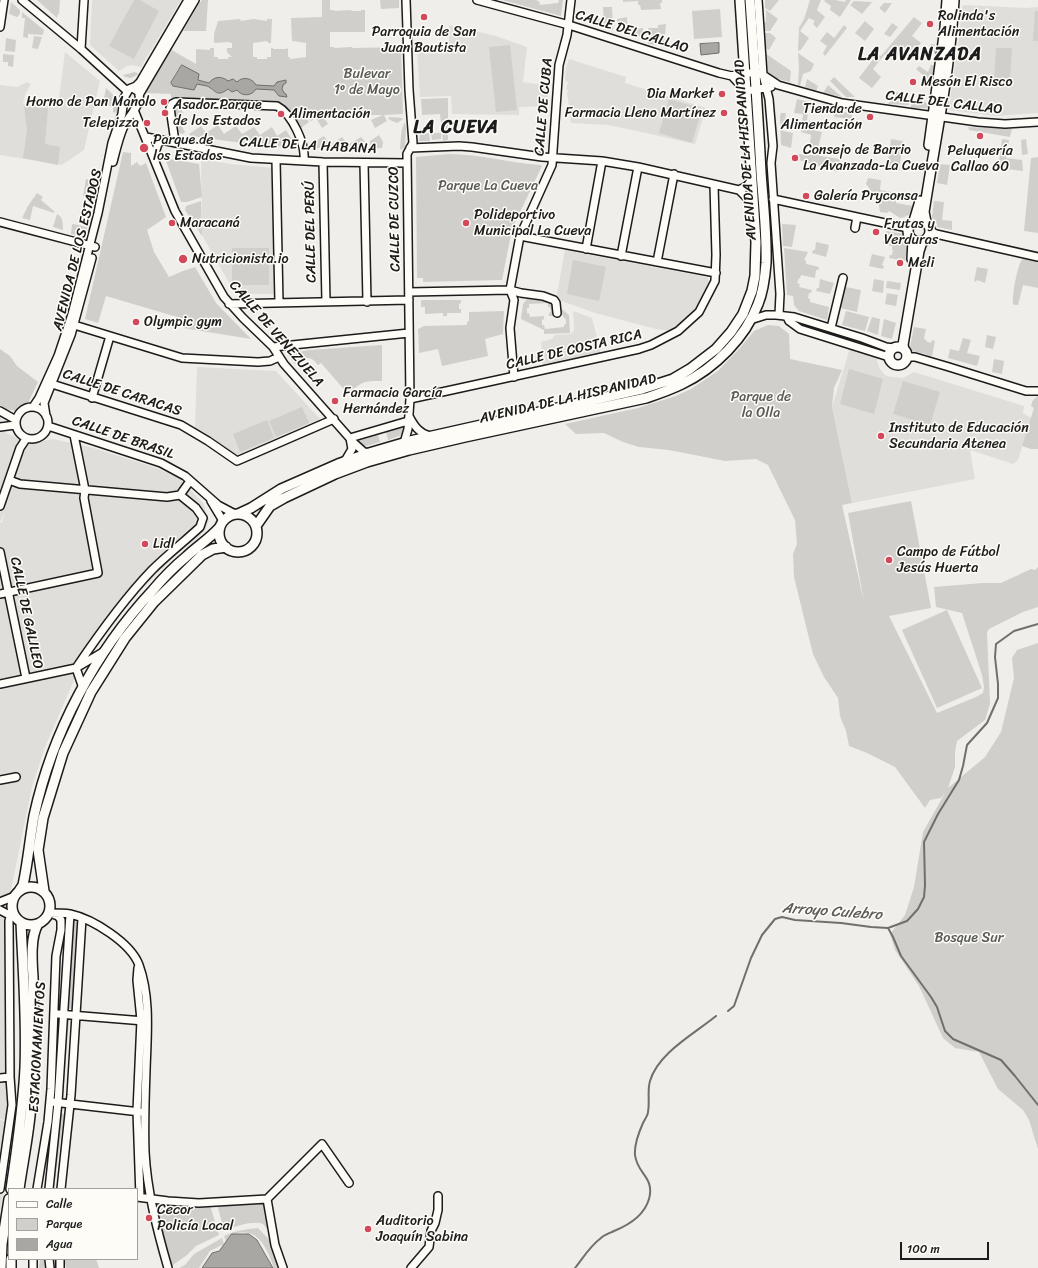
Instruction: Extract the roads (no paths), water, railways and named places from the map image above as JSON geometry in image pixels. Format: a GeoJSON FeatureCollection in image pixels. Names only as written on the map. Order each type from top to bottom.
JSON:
{"type":"FeatureCollection","features":[{"type":"Feature","properties":{"kind":"main road","name":"AVENIDA DE LA HISPANIDAD"},"geometry":{"type":"LineString","coordinates":[[236,514],[251,508],[281,489],[345,461],[430,436],[642,389],[673,379],[700,363],[716,349],[731,332],[743,314],[752,291],[756,262],[740,0]]}},
{"type":"Feature","properties":{"kind":"main road","name":"AVENIDA DE LA HISPANIDAD"},"geometry":{"type":"LineString","coordinates":[[256,526],[270,506],[328,477],[367,462],[409,450],[646,398],[665,392],[683,384],[711,365],[737,340],[758,305],[764,274],[766,249],[756,90],[759,74],[750,0]]}},
{"type":"Feature","properties":{"kind":"main road"},"geometry":{"type":"LineString","coordinates":[[918,241],[928,238],[928,226],[924,212],[937,117],[947,0]]}},
{"type":"Feature","properties":{"kind":"main road"},"geometry":{"type":"LineString","coordinates":[[900,350],[903,345],[919,250],[918,241],[909,235],[911,225],[920,204],[937,117],[950,48],[954,0]]}},
{"type":"Feature","properties":{"kind":"main road"},"geometry":{"type":"LineString","coordinates":[[911,225],[918,220],[928,226]]}},
{"type":"Feature","properties":{"kind":"main road"},"geometry":{"type":"LineString","coordinates":[[900,350],[904,361],[899,364],[892,363],[889,357],[890,351],[900,350]]}},
{"type":"Feature","properties":{"kind":"main road"},"geometry":{"type":"LineString","coordinates":[[11,1188],[20,1129],[25,1069],[26,1028],[14,917],[17,893],[23,884],[34,815],[43,782],[62,731],[82,688],[103,652],[120,629],[153,589],[221,525],[228,516],[236,514],[248,517],[256,526],[256,538],[253,544],[249,548],[237,552],[226,548],[213,549],[202,555],[154,602],[125,638],[91,692],[63,753],[43,818],[38,850],[44,891]]}},
{"type":"Feature","properties":{"kind":"main road"},"geometry":{"type":"LineString","coordinates":[[221,525],[220,539],[226,548]]}},
{"type":"Feature","properties":{"kind":"main road"},"geometry":{"type":"LineString","coordinates":[[14,917],[32,925],[38,924],[45,920],[51,905],[49,897],[44,891],[36,887],[27,887],[17,893]]}},
{"type":"Feature","properties":{"kind":"main road"},"geometry":{"type":"LineString","coordinates":[[19,1188],[31,1105],[34,1070],[32,962],[34,930],[38,924]]}},
{"type":"Feature","properties":{"kind":"main road"},"geometry":{"type":"LineString","coordinates":[[1,1263],[2,1244],[8,1205]]}},
{"type":"Feature","properties":{"kind":"street"},"geometry":{"type":"LineString","coordinates":[[0,27],[4,0]]}},
{"type":"Feature","properties":{"kind":"street"},"geometry":{"type":"LineString","coordinates":[[22,0],[129,90],[137,90],[139,95]]}},
{"type":"Feature","properties":{"kind":"street"},"geometry":{"type":"LineString","coordinates":[[81,49],[84,0]]}},
{"type":"Feature","properties":{"kind":"street"},"geometry":{"type":"LineString","coordinates":[[129,90],[140,82],[188,0]]}},
{"type":"Feature","properties":{"kind":"street"},"geometry":{"type":"LineString","coordinates":[[139,95],[194,0]]}},
{"type":"Feature","properties":{"kind":"street","name":"CALLE DE CUZCO"},"geometry":{"type":"LineString","coordinates":[[404,443],[408,429],[410,399],[407,154],[413,143],[409,90],[406,0]]}},
{"type":"Feature","properties":{"kind":"street","name":"CALLE DEL CALLAO"},"geometry":{"type":"LineString","coordinates":[[477,0],[569,25],[732,76],[746,91],[778,85]]}},
{"type":"Feature","properties":{"kind":"street","name":"CALLE DE CUBA"},"geometry":{"type":"LineString","coordinates":[[514,377],[510,328],[514,300],[510,290],[520,236],[552,165],[559,65],[569,25],[570,0]]}},
{"type":"Feature","properties":{"kind":"street","name":"AVENIDA DE LA HISPANIDAD"},"geometry":{"type":"LineString","coordinates":[[758,0],[759,74],[766,88],[769,99],[773,146],[771,163],[773,199],[783,316]]}},
{"type":"Feature","properties":{"kind":"street"},"geometry":{"type":"LineString","coordinates":[[732,76],[738,70],[743,57]]}},
{"type":"Feature","properties":{"kind":"street"},"geometry":{"type":"LineString","coordinates":[[732,76],[744,73],[759,74]]}},
{"type":"Feature","properties":{"kind":"street","name":"CALLE DEL CALLAO"},"geometry":{"type":"LineString","coordinates":[[759,74],[778,85],[842,103],[978,122],[1005,124],[1038,122]]}},
{"type":"Feature","properties":{"kind":"street","name":"AVENIDA DE LOS ESTADOS"},"geometry":{"type":"LineString","coordinates":[[92,246],[112,143],[123,108],[124,98],[129,90]]}},
{"type":"Feature","properties":{"kind":"street","name":"AVENIDA DE LOS ESTADOS"},"geometry":{"type":"LineString","coordinates":[[46,416],[44,403],[72,324],[117,145],[124,125],[138,103],[139,95]]}},
{"type":"Feature","properties":{"kind":"street"},"geometry":{"type":"LineString","coordinates":[[175,142],[170,108],[172,104],[176,102],[277,106],[282,108],[300,136],[305,154],[304,161]]}},
{"type":"Feature","properties":{"kind":"street"},"geometry":{"type":"LineString","coordinates":[[123,108],[126,113],[133,112]]}},
{"type":"Feature","properties":{"kind":"street","name":"CALLE DE VENEZUELA"},"geometry":{"type":"LineString","coordinates":[[133,112],[154,156],[175,211],[200,258],[229,304],[273,347],[279,357],[361,450],[369,453]]}},
{"type":"Feature","properties":{"kind":"street","name":"CALLE DE LA HABANA"},"geometry":{"type":"LineString","coordinates":[[146,138],[175,142],[228,154],[276,160],[407,163]]}},
{"type":"Feature","properties":{"kind":"street"},"geometry":{"type":"LineString","coordinates":[[154,156],[158,144],[162,140]]}},
{"type":"Feature","properties":{"kind":"street"},"geometry":{"type":"LineString","coordinates":[[410,148],[459,146],[552,158],[602,161],[674,174],[739,190],[753,204]]}},
{"type":"Feature","properties":{"kind":"street"},"geometry":{"type":"LineString","coordinates":[[276,160],[279,303]]}},
{"type":"Feature","properties":{"kind":"street"},"geometry":{"type":"LineString","coordinates":[[586,249],[602,161]]}},
{"type":"Feature","properties":{"kind":"street","name":"CALLE DEL PERÚ"},"geometry":{"type":"LineString","coordinates":[[324,162],[326,302]]}},
{"type":"Feature","properties":{"kind":"street"},"geometry":{"type":"LineString","coordinates":[[364,163],[367,302]]}},
{"type":"Feature","properties":{"kind":"street"},"geometry":{"type":"LineString","coordinates":[[622,256],[638,167]]}},
{"type":"Feature","properties":{"kind":"street"},"geometry":{"type":"LineString","coordinates":[[657,262],[674,174]]}},
{"type":"Feature","properties":{"kind":"street"},"geometry":{"type":"LineString","coordinates":[[739,190],[747,186],[752,179]]}},
{"type":"Feature","properties":{"kind":"street","name":"CALLE DE COSTA RICA"},"geometry":{"type":"LineString","coordinates":[[410,399],[624,353],[651,345],[678,331],[700,312],[715,282],[714,185]]}},
{"type":"Feature","properties":{"kind":"street"},"geometry":{"type":"LineString","coordinates":[[773,199],[857,217],[911,225]]}},
{"type":"Feature","properties":{"kind":"street"},"geometry":{"type":"LineString","coordinates":[[855,228],[857,217]]}},
{"type":"Feature","properties":{"kind":"street"},"geometry":{"type":"LineString","coordinates":[[0,222],[92,246]]}},
{"type":"Feature","properties":{"kind":"street"},"geometry":{"type":"LineString","coordinates":[[928,226],[936,234],[1038,257]]}},
{"type":"Feature","properties":{"kind":"street"},"geometry":{"type":"LineString","coordinates":[[520,236],[716,273]]}},
{"type":"Feature","properties":{"kind":"street"},"geometry":{"type":"LineString","coordinates":[[831,328],[843,278]]}},
{"type":"Feature","properties":{"kind":"street"},"geometry":{"type":"LineString","coordinates":[[229,304],[367,302],[409,296],[510,290],[543,296],[554,300],[556,303],[557,313]]}},
{"type":"Feature","properties":{"kind":"street"},"geometry":{"type":"LineString","coordinates":[[750,320],[766,315],[794,317],[900,350],[915,357],[1034,392]]}},
{"type":"Feature","properties":{"kind":"street"},"geometry":{"type":"LineString","coordinates":[[783,316],[800,329],[889,357]]}},
{"type":"Feature","properties":{"kind":"street"},"geometry":{"type":"LineString","coordinates":[[72,324],[182,358],[258,362],[270,361],[279,357]]}},
{"type":"Feature","properties":{"kind":"street","name":"AVENIDA DE LOS ESTADOS"},"geometry":{"type":"LineString","coordinates":[[33,407],[39,398],[72,324]]}},
{"type":"Feature","properties":{"kind":"street"},"geometry":{"type":"LineString","coordinates":[[273,347],[409,333]]}},
{"type":"Feature","properties":{"kind":"street"},"geometry":{"type":"LineString","coordinates":[[92,398],[110,336]]}},
{"type":"Feature","properties":{"kind":"street","name":"CALLE DE CARACAS"},"geometry":{"type":"LineString","coordinates":[[52,384],[92,398],[181,425],[237,461],[334,419]]}},
{"type":"Feature","properties":{"kind":"street"},"geometry":{"type":"LineString","coordinates":[[33,407],[43,412],[46,416],[48,426],[40,438],[26,439],[18,433],[15,422],[17,415],[24,409],[33,407]]}},
{"type":"Feature","properties":{"kind":"street"},"geometry":{"type":"LineString","coordinates":[[0,411],[15,422]]}},
{"type":"Feature","properties":{"kind":"street"},"geometry":{"type":"LineString","coordinates":[[345,461],[352,449],[350,438],[409,418],[422,434],[430,436]]}},
{"type":"Feature","properties":{"kind":"street"},"geometry":{"type":"LineString","coordinates":[[0,427],[15,422]]}},
{"type":"Feature","properties":{"kind":"street","name":"CALLE DE BRASIL"},"geometry":{"type":"LineString","coordinates":[[48,426],[161,463],[177,471],[218,505],[236,514]]}},
{"type":"Feature","properties":{"kind":"street"},"geometry":{"type":"LineString","coordinates":[[4,594],[98,572],[74,435]]}},
{"type":"Feature","properties":{"kind":"street"},"geometry":{"type":"LineString","coordinates":[[0,506],[20,448],[26,439]]}},
{"type":"Feature","properties":{"kind":"street"},"geometry":{"type":"LineString","coordinates":[[9,480],[20,484],[167,497],[180,495],[190,481]]}},
{"type":"Feature","properties":{"kind":"street","name":"CALLE DE BRASIL"},"geometry":{"type":"LineString","coordinates":[[206,494],[215,507],[221,525]]}},
{"type":"Feature","properties":{"kind":"street"},"geometry":{"type":"LineString","coordinates":[[76,668],[127,597],[153,569],[200,528],[203,518],[196,508],[180,495]]}},
{"type":"Feature","properties":{"kind":"street","name":"CALLE DE GALILEO"},"geometry":{"type":"LineString","coordinates":[[0,552],[4,594],[26,678]]}},
{"type":"Feature","properties":{"kind":"street"},"geometry":{"type":"LineString","coordinates":[[0,684],[76,668],[103,652]]}},
{"type":"Feature","properties":{"kind":"street"},"geometry":{"type":"LineString","coordinates":[[76,668],[82,688]]}},
{"type":"Feature","properties":{"kind":"street"},"geometry":{"type":"LineString","coordinates":[[0,780],[16,777]]}},
{"type":"Feature","properties":{"kind":"street"},"geometry":{"type":"LineString","coordinates":[[0,902],[17,893]]}},
{"type":"Feature","properties":{"kind":"street"},"geometry":{"type":"LineString","coordinates":[[0,910],[14,917],[10,1077],[12,1105],[2,1166],[0,1189]]}},
{"type":"Feature","properties":{"kind":"street"},"geometry":{"type":"LineString","coordinates":[[49,913],[70,914],[94,923],[113,934],[126,946],[139,964],[144,985],[145,1154],[151,1199],[168,1268]]}},
{"type":"Feature","properties":{"kind":"street","name":"ESTACIONAMIENTOS"},"geometry":{"type":"LineString","coordinates":[[37,1188],[54,1102],[54,1013],[56,956],[61,930],[61,920],[58,916],[49,913]]}},
{"type":"Feature","properties":{"kind":"street"},"geometry":{"type":"LineString","coordinates":[[48,1188],[70,914]]}},
{"type":"Feature","properties":{"kind":"street"},"geometry":{"type":"LineString","coordinates":[[61,1188],[70,1104],[82,918]]}},
{"type":"Feature","properties":{"kind":"street"},"geometry":{"type":"LineString","coordinates":[[54,1013],[144,1021]]}},
{"type":"Feature","properties":{"kind":"street"},"geometry":{"type":"LineString","coordinates":[[138,1188],[137,1111],[144,1021]]}},
{"type":"Feature","properties":{"kind":"street"},"geometry":{"type":"LineString","coordinates":[[0,1078],[10,1077]]}},
{"type":"Feature","properties":{"kind":"street"},"geometry":{"type":"LineString","coordinates":[[54,1102],[144,1112]]}},
{"type":"Feature","properties":{"kind":"street"},"geometry":{"type":"LineString","coordinates":[[138,1197],[199,1203],[267,1199],[322,1144],[349,1182]]}},
{"type":"Feature","properties":{"kind":"street"},"geometry":{"type":"LineString","coordinates":[[411,1268],[429,1247],[431,1231],[435,1223],[438,1210],[438,1196]]}},
{"type":"Feature","properties":{"kind":"street"},"geometry":{"type":"LineString","coordinates":[[267,1199],[275,1245],[283,1268]]}},
{"type":"Feature","properties":{"kind":"water"},"geometry":{"type":"Polygon","coordinates":[[[719,43],[719,53],[701,55],[700,44],[719,43]]]}},
{"type":"Feature","properties":{"kind":"water"},"geometry":{"type":"Polygon","coordinates":[[[182,65],[199,74],[198,80],[209,83],[213,79],[218,78],[223,78],[228,81],[233,79],[237,82],[245,78],[250,79],[256,85],[274,86],[277,82],[286,80],[286,83],[283,85],[282,89],[287,97],[279,96],[274,90],[256,89],[250,94],[244,95],[237,90],[232,92],[228,89],[224,92],[218,93],[207,86],[197,84],[194,90],[173,86],[171,83],[182,65]]]}},
{"type":"Feature","properties":{"kind":"water"},"geometry":{"type":"Polygon","coordinates":[[[232,1234],[249,1234],[257,1240],[273,1268],[202,1268],[212,1253],[219,1251],[232,1234]]]}},
{"type":"Feature","properties":{"kind":"waterway","name":"Arroyo Culebro"},"geometry":{"type":"LineString","coordinates":[[728,1011],[734,1006],[751,958],[762,935],[775,919],[782,917],[795,920],[888,928],[907,921],[918,909],[924,897],[924,842],[938,814],[959,780],[967,745],[987,723],[998,698],[995,657],[996,644],[1014,631],[1038,624]]}},
{"type":"Feature","properties":{"kind":"waterway"},"geometry":{"type":"LineString","coordinates":[[888,928],[901,956],[937,1007],[945,1031],[953,1039],[1001,1060],[1038,1105]]}},
{"type":"Feature","properties":{"kind":"waterway","name":"Arroyo Culebro"},"geometry":{"type":"LineString","coordinates":[[575,1268],[597,1241],[605,1235],[630,1223],[640,1215],[647,1205],[650,1186],[636,1161],[635,1151],[638,1134],[648,1113],[650,1081],[654,1071],[669,1053],[716,1016]]}},
{"type":"Feature","properties":{"kind":"place","name":"Parroquia de San Juan Bautista"},"geometry":{"type":"Point","coordinates":[424,17]}},
{"type":"Feature","properties":{"kind":"place","name":"Rolinda's Alimentación"},"geometry":{"type":"Point","coordinates":[930,24]}},
{"type":"Feature","properties":{"kind":"place","name":"Mesón El Risco"},"geometry":{"type":"Point","coordinates":[913,82]}},
{"type":"Feature","properties":{"kind":"place","name":"Dia Market"},"geometry":{"type":"Point","coordinates":[722,94]}},
{"type":"Feature","properties":{"kind":"place","name":"Horno de Pan Manolo"},"geometry":{"type":"Point","coordinates":[164,102]}},
{"type":"Feature","properties":{"kind":"place","name":"Asador Parque de los Estados"},"geometry":{"type":"Point","coordinates":[165,113]}},
{"type":"Feature","properties":{"kind":"place","name":"Farmacia Lleno Martínez"},"geometry":{"type":"Point","coordinates":[724,113]}},
{"type":"Feature","properties":{"kind":"place","name":"Alimentación"},"geometry":{"type":"Point","coordinates":[281,114]}},
{"type":"Feature","properties":{"kind":"place","name":"Tienda de Alimentación"},"geometry":{"type":"Point","coordinates":[870,117]}},
{"type":"Feature","properties":{"kind":"place","name":"Telepizza"},"geometry":{"type":"Point","coordinates":[147,123]}},
{"type":"Feature","properties":{"kind":"place","name":"Peluquería Callao 60"},"geometry":{"type":"Point","coordinates":[980,136]}},
{"type":"Feature","properties":{"kind":"place","name":"Parque de los Estados"},"geometry":{"type":"Point","coordinates":[144,148]}},
{"type":"Feature","properties":{"kind":"place","name":"Consejo de Barrio La Avanzada-La Cueva"},"geometry":{"type":"Point","coordinates":[795,158]}},
{"type":"Feature","properties":{"kind":"place","name":"Galería Pryconsa"},"geometry":{"type":"Point","coordinates":[806,196]}},
{"type":"Feature","properties":{"kind":"place","name":"Maracaná"},"geometry":{"type":"Point","coordinates":[172,223]}},
{"type":"Feature","properties":{"kind":"place","name":"Polideportivo Municipal La Cueva"},"geometry":{"type":"Point","coordinates":[466,223]}},
{"type":"Feature","properties":{"kind":"place","name":"Frutas y Verduras"},"geometry":{"type":"Point","coordinates":[876,232]}},
{"type":"Feature","properties":{"kind":"place","name":"Nutricionista.io"},"geometry":{"type":"Point","coordinates":[183,259]}},
{"type":"Feature","properties":{"kind":"place","name":"Meli"},"geometry":{"type":"Point","coordinates":[900,263]}},
{"type":"Feature","properties":{"kind":"place","name":"Olympic gym"},"geometry":{"type":"Point","coordinates":[136,322]}},
{"type":"Feature","properties":{"kind":"place","name":"Farmacia García Hernández"},"geometry":{"type":"Point","coordinates":[335,401]}},
{"type":"Feature","properties":{"kind":"place","name":"Instituto de Educación Secundaria Atenea"},"geometry":{"type":"Point","coordinates":[881,436]}},
{"type":"Feature","properties":{"kind":"place","name":"Lidl"},"geometry":{"type":"Point","coordinates":[145,544]}},
{"type":"Feature","properties":{"kind":"place","name":"Campo de Fútbol Jesús Huerta"},"geometry":{"type":"Point","coordinates":[889,560]}},
{"type":"Feature","properties":{"kind":"place","name":"Cecor Policía Local"},"geometry":{"type":"Point","coordinates":[149,1218]}},
{"type":"Feature","properties":{"kind":"place","name":"Auditorio Joaquín Sabina"},"geometry":{"type":"Point","coordinates":[368,1229]}},
{"type":"Feature","properties":{"kind":"district","name":"LA AVANZADA"},"geometry":{"type":"Point","coordinates":[920,55]}},
{"type":"Feature","properties":{"kind":"district","name":"LA CUEVA"},"geometry":{"type":"Point","coordinates":[456,128]}},
{"type":"Feature","properties":{"kind":"park label","name":"Bulevar 1º de Mayo"},"geometry":{"type":"Point","coordinates":[367,82]}},
{"type":"Feature","properties":{"kind":"park label","name":"Parque La Cueva"},"geometry":{"type":"Point","coordinates":[488,186]}},
{"type":"Feature","properties":{"kind":"park label","name":"Parque de la Olla"},"geometry":{"type":"Point","coordinates":[761,406]}},
{"type":"Feature","properties":{"kind":"park label","name":"Bosque Sur"},"geometry":{"type":"Point","coordinates":[969,938]}}]}
